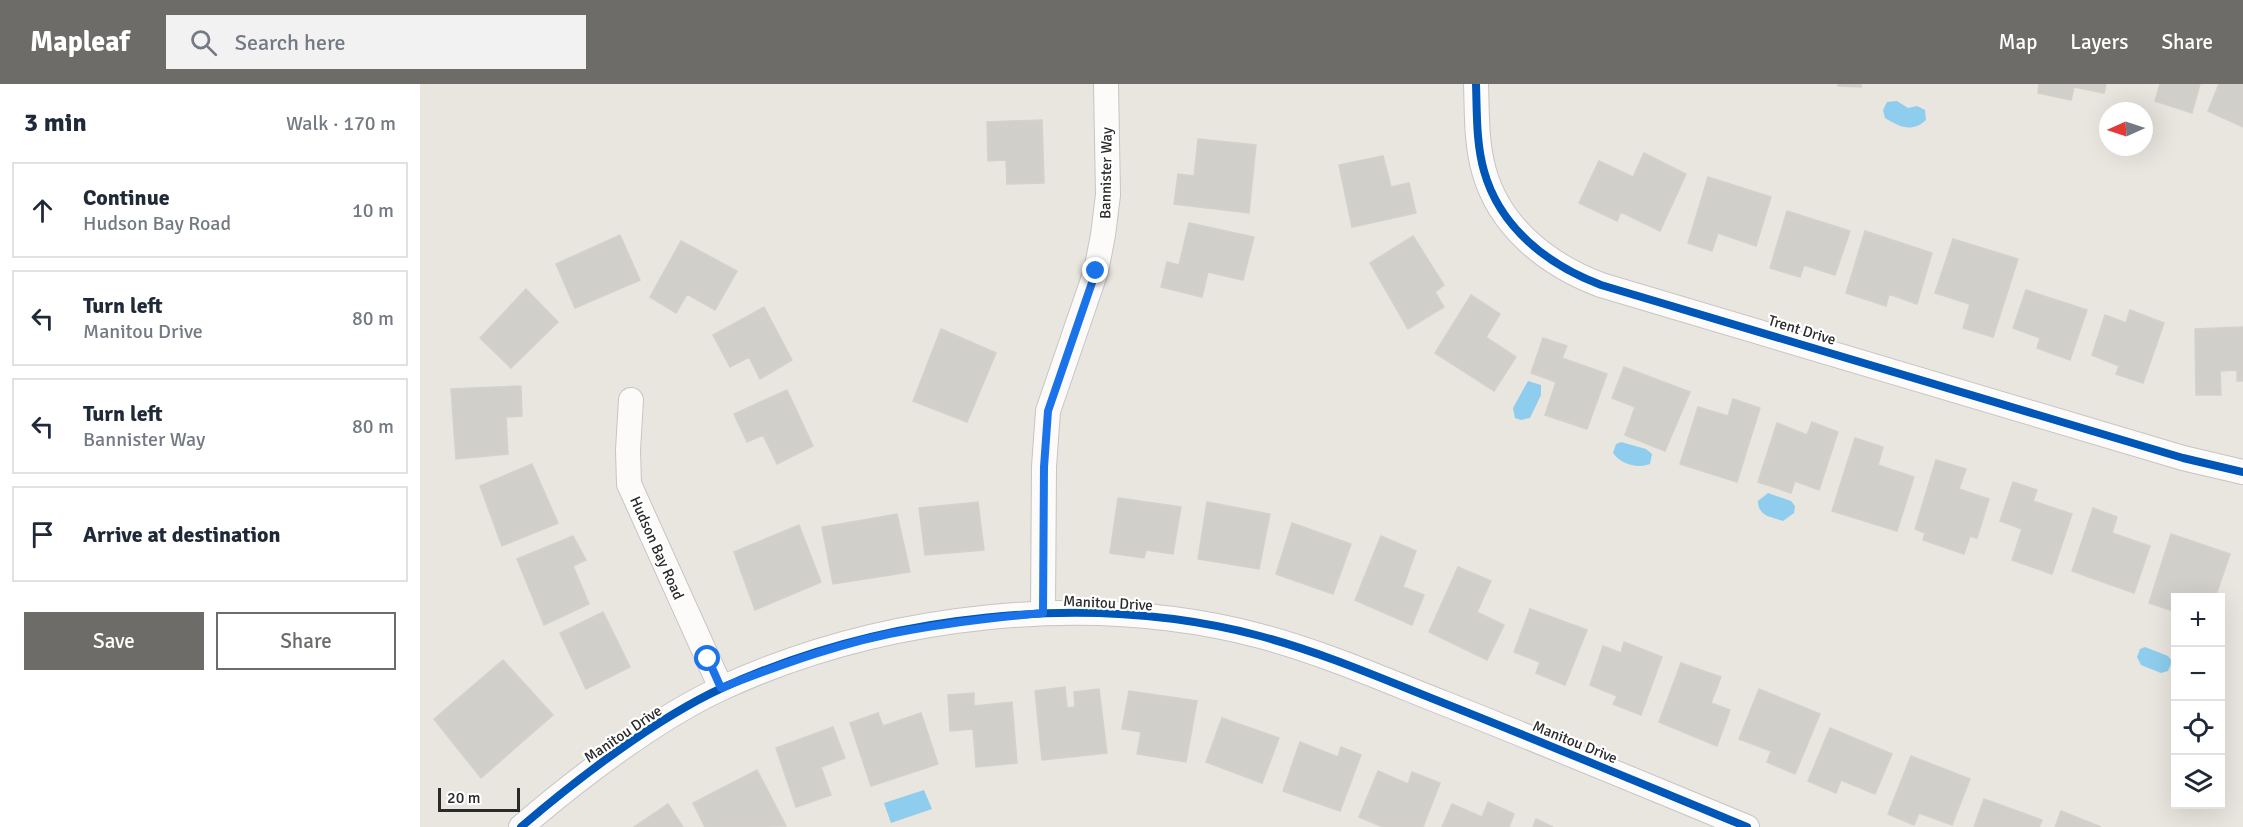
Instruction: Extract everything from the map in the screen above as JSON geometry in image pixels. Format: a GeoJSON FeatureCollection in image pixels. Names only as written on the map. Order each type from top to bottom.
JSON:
{"type":"FeatureCollection","features":[{"type":"Feature","properties":{"kind":"street","name":"Bannister Way"},"geometry":{"type":"LineString","coordinates":[[1043,613],[1045,449],[1048,411],[1093,281],[1103,236],[1108,195],[1106,84]]}},
{"type":"Feature","properties":{"kind":"street","name":"Trent Drive"},"geometry":{"type":"LineString","coordinates":[[1476,84],[1484,171],[1500,210],[1551,262],[1574,275],[2139,445],[2243,472]]}},
{"type":"Feature","properties":{"kind":"street","name":"Hudson Bay Road"},"geometry":{"type":"LineString","coordinates":[[632,400],[628,450],[629,484],[721,688]]}},
{"type":"Feature","properties":{"kind":"street","name":"Manitou Drive"},"geometry":{"type":"LineString","coordinates":[[521,827],[554,799],[606,761],[657,726],[721,688],[811,655],[876,637],[975,620],[1043,613],[1145,617],[1190,622],[1259,636],[1339,662],[1747,827]]}},
{"type":"Feature","properties":{"kind":"water"},"geometry":{"type":"Polygon","coordinates":[[[1897,101],[1908,108],[1917,106],[1925,110],[1926,120],[1916,126],[1906,127],[1885,118],[1883,110],[1887,102],[1897,101]]]}},
{"type":"Feature","properties":{"kind":"water"},"geometry":{"type":"Polygon","coordinates":[[[1528,381],[1541,385],[1541,395],[1530,418],[1521,420],[1515,418],[1513,408],[1528,381]]]}},
{"type":"Feature","properties":{"kind":"water"},"geometry":{"type":"Polygon","coordinates":[[[1621,442],[1646,449],[1652,454],[1650,464],[1635,466],[1620,460],[1613,453],[1616,444],[1621,442]]]}},
{"type":"Feature","properties":{"kind":"water"},"geometry":{"type":"Polygon","coordinates":[[[1768,493],[1791,501],[1795,506],[1794,513],[1783,521],[1763,513],[1758,501],[1768,493]]]}},
{"type":"Feature","properties":{"kind":"water"},"geometry":{"type":"Polygon","coordinates":[[[2145,647],[2168,656],[2171,664],[2168,671],[2161,673],[2141,665],[2137,657],[2140,649],[2145,647]]]}},
{"type":"Feature","properties":{"kind":"water"},"geometry":{"type":"Polygon","coordinates":[[[924,790],[932,809],[891,823],[884,803],[924,790]]]}},
{"type":"Feature","properties":{"kind":"building"},"geometry":{"type":"Polygon","coordinates":[[[1838,84],[1861,84],[1861,87],[1838,86],[1838,84]]]}},
{"type":"Feature","properties":{"kind":"building"},"geometry":{"type":"Polygon","coordinates":[[[2039,84],[2106,84],[2104,93],[2074,87],[2071,100],[2038,93],[2039,84]]]}},
{"type":"Feature","properties":{"kind":"building"},"geometry":{"type":"Polygon","coordinates":[[[2160,84],[2200,84],[2192,113],[2155,101],[2160,84]]]}},
{"type":"Feature","properties":{"kind":"building"},"geometry":{"type":"Polygon","coordinates":[[[2219,84],[2243,84],[2243,127],[2208,111],[2219,84]]]}},
{"type":"Feature","properties":{"kind":"building"},"geometry":{"type":"Polygon","coordinates":[[[1042,120],[1044,183],[1007,184],[1006,160],[988,161],[987,122],[1042,120]]]}},
{"type":"Feature","properties":{"kind":"building"},"geometry":{"type":"Polygon","coordinates":[[[1198,139],[1256,145],[1249,213],[1174,204],[1178,174],[1194,176],[1198,139]]]}},
{"type":"Feature","properties":{"kind":"building"},"geometry":{"type":"Polygon","coordinates":[[[1644,153],[1686,174],[1660,231],[1621,212],[1617,221],[1579,203],[1599,161],[1633,177],[1644,153]]]}},
{"type":"Feature","properties":{"kind":"building"},"geometry":{"type":"Polygon","coordinates":[[[1383,156],[1391,187],[1409,183],[1416,213],[1352,227],[1339,165],[1383,156]]]}},
{"type":"Feature","properties":{"kind":"building"},"geometry":{"type":"Polygon","coordinates":[[[1708,177],[1771,197],[1756,246],[1718,233],[1712,251],[1688,243],[1708,177]]]}},
{"type":"Feature","properties":{"kind":"building"},"geometry":{"type":"Polygon","coordinates":[[[1787,211],[1850,231],[1835,275],[1804,265],[1800,277],[1770,268],[1787,211]]]}},
{"type":"Feature","properties":{"kind":"building"},"geometry":{"type":"Polygon","coordinates":[[[1189,223],[1254,237],[1243,280],[1208,272],[1202,297],[1161,287],[1167,262],[1179,265],[1189,223]]]}},
{"type":"Feature","properties":{"kind":"building"},"geometry":{"type":"Polygon","coordinates":[[[1865,231],[1932,253],[1917,304],[1889,294],[1886,306],[1846,293],[1865,231]]]}},
{"type":"Feature","properties":{"kind":"building"},"geometry":{"type":"Polygon","coordinates":[[[620,235],[640,280],[575,308],[556,264],[620,235]]]}},
{"type":"Feature","properties":{"kind":"building"},"geometry":{"type":"Polygon","coordinates":[[[1413,236],[1444,285],[1435,292],[1444,307],[1408,329],[1370,263],[1413,236]]]}},
{"type":"Feature","properties":{"kind":"building"},"geometry":{"type":"Polygon","coordinates":[[[1953,239],[2018,259],[1993,337],[1963,328],[1970,304],[1935,293],[1953,239]]]}},
{"type":"Feature","properties":{"kind":"building"},"geometry":{"type":"Polygon","coordinates":[[[681,241],[737,271],[715,310],[687,294],[676,313],[650,297],[681,241]]]}},
{"type":"Feature","properties":{"kind":"building"},"geometry":{"type":"Polygon","coordinates":[[[526,289],[558,322],[511,368],[480,338],[526,289]]]}},
{"type":"Feature","properties":{"kind":"building"},"geometry":{"type":"Polygon","coordinates":[[[2026,290],[2087,310],[2070,360],[2037,348],[2040,338],[2013,328],[2026,290]]]}},
{"type":"Feature","properties":{"kind":"building"},"geometry":{"type":"Polygon","coordinates":[[[1471,295],[1500,314],[1486,337],[1516,357],[1494,391],[1435,353],[1471,295]]]}},
{"type":"Feature","properties":{"kind":"building"},"geometry":{"type":"Polygon","coordinates":[[[764,307],[792,360],[760,379],[749,357],[730,367],[713,335],[764,307]]]}},
{"type":"Feature","properties":{"kind":"building"},"geometry":{"type":"Polygon","coordinates":[[[2130,310],[2164,323],[2143,383],[2116,374],[2119,366],[2092,355],[2105,315],[2126,323],[2130,310]]]}},
{"type":"Feature","properties":{"kind":"building"},"geometry":{"type":"Polygon","coordinates":[[[2243,327],[2243,381],[2237,381],[2237,370],[2220,371],[2221,395],[2196,395],[2195,329],[2243,327]]]}},
{"type":"Feature","properties":{"kind":"building"},"geometry":{"type":"Polygon","coordinates":[[[941,329],[996,353],[967,422],[913,401],[941,329]]]}},
{"type":"Feature","properties":{"kind":"building"},"geometry":{"type":"Polygon","coordinates":[[[1543,338],[1567,346],[1562,358],[1607,374],[1587,429],[1545,415],[1556,382],[1531,373],[1543,338]]]}},
{"type":"Feature","properties":{"kind":"building"},"geometry":{"type":"Polygon","coordinates":[[[1624,367],[1690,392],[1665,451],[1625,435],[1635,407],[1612,398],[1624,367]]]}},
{"type":"Feature","properties":{"kind":"building"},"geometry":{"type":"Polygon","coordinates":[[[521,386],[522,416],[506,417],[508,454],[456,459],[451,389],[521,386]]]}},
{"type":"Feature","properties":{"kind":"building"},"geometry":{"type":"Polygon","coordinates":[[[787,390],[813,446],[777,464],[763,435],[747,442],[734,414],[787,390]]]}},
{"type":"Feature","properties":{"kind":"building"},"geometry":{"type":"Polygon","coordinates":[[[1733,399],[1760,408],[1737,482],[1680,464],[1698,407],[1728,416],[1733,399]]]}},
{"type":"Feature","properties":{"kind":"building"},"geometry":{"type":"Polygon","coordinates":[[[1812,422],[1838,432],[1819,490],[1795,481],[1791,493],[1758,482],[1777,423],[1807,435],[1812,422]]]}},
{"type":"Feature","properties":{"kind":"building"},"geometry":{"type":"Polygon","coordinates":[[[1855,438],[1883,447],[1878,465],[1914,477],[1897,531],[1832,511],[1855,438]]]}},
{"type":"Feature","properties":{"kind":"building"},"geometry":{"type":"Polygon","coordinates":[[[1936,460],[1966,469],[1959,489],[1989,499],[1977,538],[1970,536],[1964,554],[1923,540],[1925,533],[1915,529],[1936,460]]]}},
{"type":"Feature","properties":{"kind":"building"},"geometry":{"type":"Polygon","coordinates":[[[532,464],[558,523],[502,546],[480,486],[532,464]]]}},
{"type":"Feature","properties":{"kind":"building"},"geometry":{"type":"Polygon","coordinates":[[[2013,482],[2037,490],[2033,501],[2072,514],[2052,574],[2012,560],[2022,529],[2000,521],[2013,482]]]}},
{"type":"Feature","properties":{"kind":"building"},"geometry":{"type":"Polygon","coordinates":[[[1118,498],[1181,507],[1173,554],[1146,550],[1144,558],[1110,553],[1118,498]]]}},
{"type":"Feature","properties":{"kind":"building"},"geometry":{"type":"Polygon","coordinates":[[[978,502],[984,550],[925,555],[919,508],[978,502]]]}},
{"type":"Feature","properties":{"kind":"building"},"geometry":{"type":"Polygon","coordinates":[[[1207,502],[1270,514],[1259,569],[1198,559],[1207,502]]]}},
{"type":"Feature","properties":{"kind":"building"},"geometry":{"type":"Polygon","coordinates":[[[2093,508],[2117,517],[2112,533],[2150,546],[2134,593],[2072,571],[2093,508]]]}},
{"type":"Feature","properties":{"kind":"building"},"geometry":{"type":"Polygon","coordinates":[[[897,514],[910,572],[833,584],[822,527],[897,514]]]}},
{"type":"Feature","properties":{"kind":"building"},"geometry":{"type":"Polygon","coordinates":[[[1292,523],[1351,544],[1333,594],[1276,574],[1292,523]]]}},
{"type":"Feature","properties":{"kind":"building"},"geometry":{"type":"Polygon","coordinates":[[[799,525],[821,582],[755,610],[734,552],[799,525]]]}},
{"type":"Feature","properties":{"kind":"building"},"geometry":{"type":"Polygon","coordinates":[[[2171,534],[2230,554],[2217,593],[2171,593],[2171,610],[2149,603],[2171,534]]]}},
{"type":"Feature","properties":{"kind":"building"},"geometry":{"type":"Polygon","coordinates":[[[573,536],[586,560],[573,566],[589,604],[544,625],[517,559],[573,536]]]}},
{"type":"Feature","properties":{"kind":"building"},"geometry":{"type":"Polygon","coordinates":[[[1381,536],[1416,551],[1403,587],[1424,595],[1412,625],[1355,600],[1381,536]]]}},
{"type":"Feature","properties":{"kind":"building"},"geometry":{"type":"Polygon","coordinates":[[[1458,567],[1491,581],[1477,612],[1504,625],[1487,660],[1429,632],[1458,567]]]}},
{"type":"Feature","properties":{"kind":"building"},"geometry":{"type":"Polygon","coordinates":[[[1530,609],[1587,630],[1565,685],[1536,673],[1540,662],[1514,652],[1530,609]]]}},
{"type":"Feature","properties":{"kind":"building"},"geometry":{"type":"Polygon","coordinates":[[[603,612],[630,667],[586,689],[560,633],[603,612]]]}},
{"type":"Feature","properties":{"kind":"building"},"geometry":{"type":"Polygon","coordinates":[[[1624,642],[1662,657],[1641,715],[1613,704],[1617,696],[1590,685],[1603,646],[1621,653],[1624,642]]]}},
{"type":"Feature","properties":{"kind":"building"},"geometry":{"type":"Polygon","coordinates":[[[503,660],[553,715],[481,778],[434,719],[503,660]]]}},
{"type":"Feature","properties":{"kind":"building"},"geometry":{"type":"Polygon","coordinates":[[[1681,663],[1721,677],[1711,703],[1730,710],[1717,746],[1659,722],[1681,663]]]}},
{"type":"Feature","properties":{"kind":"building"},"geometry":{"type":"Polygon","coordinates":[[[1065,687],[1067,708],[1075,707],[1074,692],[1099,689],[1107,753],[1042,760],[1035,691],[1065,687]]]}},
{"type":"Feature","properties":{"kind":"building"},"geometry":{"type":"Polygon","coordinates":[[[1759,689],[1820,714],[1795,774],[1767,762],[1771,751],[1739,739],[1759,689]]]}},
{"type":"Feature","properties":{"kind":"building"},"geometry":{"type":"Polygon","coordinates":[[[1129,691],[1197,701],[1186,762],[1137,754],[1141,732],[1122,729],[1129,691]]]}},
{"type":"Feature","properties":{"kind":"building"},"geometry":{"type":"Polygon","coordinates":[[[974,693],[974,706],[1012,702],[1017,763],[976,767],[973,729],[950,731],[948,695],[974,693]]]}},
{"type":"Feature","properties":{"kind":"building"},"geometry":{"type":"Polygon","coordinates":[[[878,713],[883,726],[921,713],[938,764],[871,786],[850,723],[878,713]]]}},
{"type":"Feature","properties":{"kind":"building"},"geometry":{"type":"Polygon","coordinates":[[[1222,718],[1279,738],[1262,783],[1206,762],[1222,718]]]}},
{"type":"Feature","properties":{"kind":"building"},"geometry":{"type":"Polygon","coordinates":[[[833,727],[845,758],[821,767],[831,795],[796,807],[776,748],[833,727]]]}},
{"type":"Feature","properties":{"kind":"building"},"geometry":{"type":"Polygon","coordinates":[[[1830,728],[1892,754],[1875,794],[1841,780],[1836,793],[1808,781],[1830,728]]]}},
{"type":"Feature","properties":{"kind":"building"},"geometry":{"type":"Polygon","coordinates":[[[1300,742],[1338,757],[1341,747],[1361,755],[1340,811],[1283,791],[1300,742]]]}},
{"type":"Feature","properties":{"kind":"building"},"geometry":{"type":"Polygon","coordinates":[[[1911,756],[1970,779],[1952,825],[1919,813],[1914,825],[1888,814],[1911,756]]]}},
{"type":"Feature","properties":{"kind":"building"},"geometry":{"type":"Polygon","coordinates":[[[757,770],[786,826],[705,827],[693,803],[757,770]]]}},
{"type":"Feature","properties":{"kind":"building"},"geometry":{"type":"Polygon","coordinates":[[[1378,771],[1408,784],[1412,772],[1440,783],[1423,827],[1383,827],[1359,817],[1378,771]]]}},
{"type":"Feature","properties":{"kind":"building"},"geometry":{"type":"Polygon","coordinates":[[[1984,799],[2042,820],[2039,827],[1974,827],[1984,799]]]}},
{"type":"Feature","properties":{"kind":"building"},"geometry":{"type":"Polygon","coordinates":[[[1488,802],[1514,814],[1509,827],[1442,827],[1452,804],[1482,817],[1488,802]]]}},
{"type":"Feature","properties":{"kind":"building"},"geometry":{"type":"Polygon","coordinates":[[[668,804],[683,827],[634,827],[668,804]]]}},
{"type":"Feature","properties":{"kind":"building"},"geometry":{"type":"Polygon","coordinates":[[[2061,811],[2101,827],[2055,827],[2061,811]]]}},
{"type":"Feature","properties":{"kind":"building"},"geometry":{"type":"Polygon","coordinates":[[[1536,819],[1553,827],[1533,827],[1536,819]]]}},
{"type":"Feature","properties":{"kind":"cycle path"},"geometry":{"type":"LineString","coordinates":[[1476,84],[1477,128],[1481,160],[1491,191],[1514,227],[1529,242],[1545,255],[1581,277],[1601,285],[2183,458],[2243,472]]}},
{"type":"Feature","properties":{"kind":"cycle path"},"geometry":{"type":"LineString","coordinates":[[521,827],[617,751],[670,716],[722,688],[784,663],[850,642],[918,627],[987,617],[1057,613],[1126,615],[1194,622],[1284,643],[1377,676],[1747,827]]}},
{"type":"Feature","properties":{"kind":"route"},"geometry":{"type":"LineString","coordinates":[[708,659],[721,688],[811,655],[909,630],[1043,613],[1044,467],[1048,411],[1096,271]]}}]}
